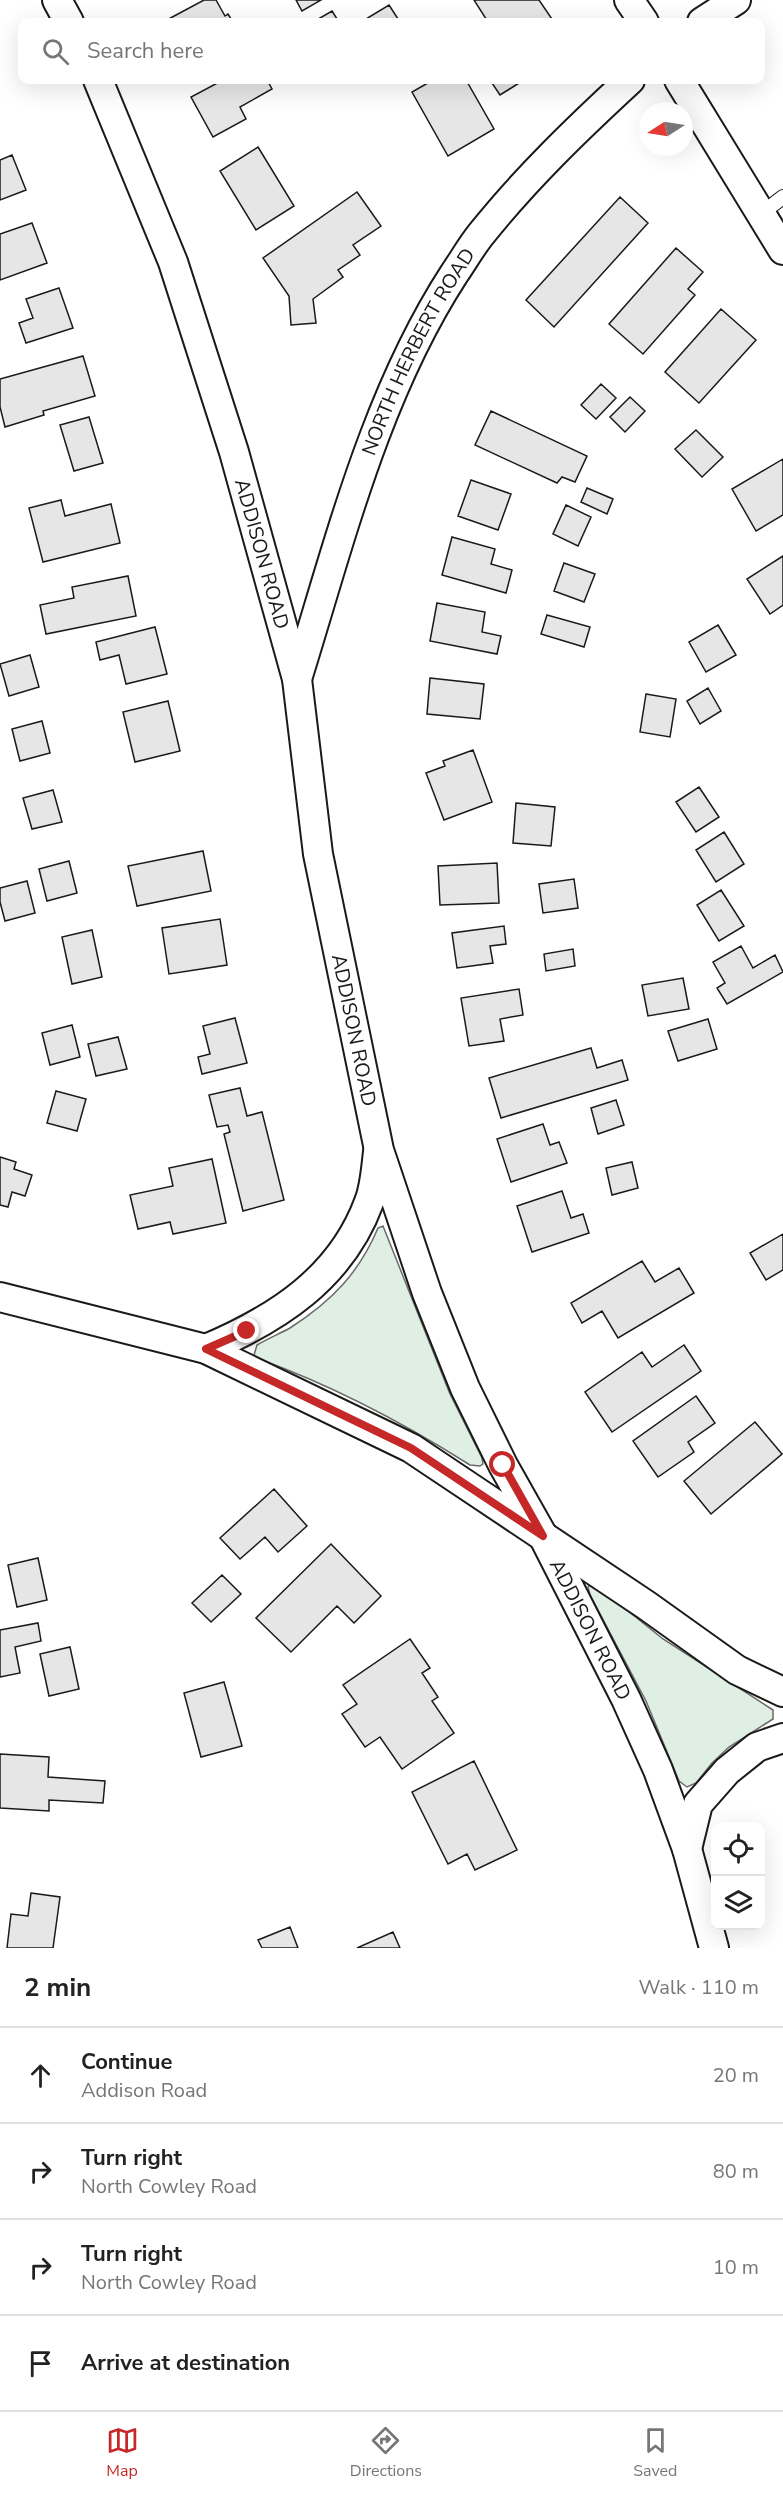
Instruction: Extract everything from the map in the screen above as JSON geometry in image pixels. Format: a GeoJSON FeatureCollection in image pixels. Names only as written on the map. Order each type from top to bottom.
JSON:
{"type":"FeatureCollection","features":[{"type":"Feature","properties":{"kind":"street"},"geometry":{"type":"LineString","coordinates":[[57,0],[67,18]]}},
{"type":"Feature","properties":{"kind":"street"},"geometry":{"type":"LineString","coordinates":[[629,0],[641,18]]}},
{"type":"Feature","properties":{"kind":"street"},"geometry":{"type":"LineString","coordinates":[[708,18],[736,0]]}},
{"type":"Feature","properties":{"kind":"street","name":"ADDISON ROAD"},"geometry":{"type":"LineString","coordinates":[[100,84],[173,262],[234,452],[297,679],[318,854],[379,1150],[427,1293],[465,1388],[626,1699],[658,1770],[687,1850],[714,1948]]}},
{"type":"Feature","properties":{"kind":"street","name":"NORTH HERBERT ROAD"},"geometry":{"type":"LineString","coordinates":[[297,679],[358,482],[393,388],[429,313],[488,226],[547,158],[626,84]]}},
{"type":"Feature","properties":{"kind":"street"},"geometry":{"type":"LineString","coordinates":[[682,84],[772,205],[783,250]]}},
{"type":"Feature","properties":{"kind":"street"},"geometry":{"type":"LineString","coordinates":[[206,1349],[247,1331],[271,1317],[314,1284],[346,1246],[370,1201],[379,1150]]}},
{"type":"Feature","properties":{"kind":"street"},"geometry":{"type":"LineString","coordinates":[[0,1297],[206,1349],[411,1448],[646,1605],[737,1670],[783,1692]]}},
{"type":"Feature","properties":{"kind":"street"},"geometry":{"type":"LineString","coordinates":[[687,1850],[698,1804],[727,1771],[757,1748],[783,1738]]}},
{"type":"Feature","properties":{"kind":"green space"},"geometry":{"type":"Polygon","coordinates":[[[383,1226],[450,1394],[482,1458],[483,1464],[480,1466],[470,1465],[366,1405],[256,1358],[254,1355],[257,1345],[305,1318],[343,1285],[362,1259],[378,1228],[383,1226]]]}},
{"type":"Feature","properties":{"kind":"green space"},"geometry":{"type":"Polygon","coordinates":[[[591,1584],[598,1587],[663,1639],[773,1710],[773,1719],[729,1747],[696,1783],[687,1787],[679,1781],[646,1701],[590,1595],[588,1587],[591,1584]]]}},
{"type":"Feature","properties":{"kind":"building"},"geometry":{"type":"Polygon","coordinates":[[[204,0],[216,0],[225,16],[228,14],[230,18],[170,18],[204,0]]]}},
{"type":"Feature","properties":{"kind":"building"},"geometry":{"type":"Polygon","coordinates":[[[296,0],[321,0],[302,11],[296,0]]]}},
{"type":"Feature","properties":{"kind":"building"},"geometry":{"type":"Polygon","coordinates":[[[474,0],[539,0],[551,18],[485,18],[474,0]]]}},
{"type":"Feature","properties":{"kind":"building"},"geometry":{"type":"Polygon","coordinates":[[[389,5],[397,18],[368,18],[389,5]]]}},
{"type":"Feature","properties":{"kind":"building"},"geometry":{"type":"Polygon","coordinates":[[[332,11],[336,18],[320,18],[332,11]]]}},
{"type":"Feature","properties":{"kind":"building"},"geometry":{"type":"Polygon","coordinates":[[[215,84],[269,84],[272,89],[240,107],[246,119],[213,137],[191,97],[215,84]]]}},
{"type":"Feature","properties":{"kind":"building"},"geometry":{"type":"Polygon","coordinates":[[[426,84],[468,84],[494,129],[448,156],[412,92],[426,84]]]}},
{"type":"Feature","properties":{"kind":"building"},"geometry":{"type":"Polygon","coordinates":[[[493,84],[518,84],[500,95],[493,84]]]}},
{"type":"Feature","properties":{"kind":"building"},"geometry":{"type":"Polygon","coordinates":[[[258,147],[294,206],[256,230],[220,171],[258,147]]]}},
{"type":"Feature","properties":{"kind":"building"},"geometry":{"type":"Polygon","coordinates":[[[12,155],[26,190],[0,200],[0,160],[12,155]]]}},
{"type":"Feature","properties":{"kind":"building"},"geometry":{"type":"Polygon","coordinates":[[[357,192],[381,226],[353,245],[360,255],[338,270],[343,277],[313,299],[316,323],[291,325],[289,296],[263,258],[357,192]]]}},
{"type":"Feature","properties":{"kind":"building"},"geometry":{"type":"Polygon","coordinates":[[[620,197],[648,223],[554,327],[526,300],[620,197]]]}},
{"type":"Feature","properties":{"kind":"building"},"geometry":{"type":"Polygon","coordinates":[[[32,223],[47,263],[0,280],[0,234],[32,223]]]}},
{"type":"Feature","properties":{"kind":"building"},"geometry":{"type":"Polygon","coordinates":[[[676,248],[703,272],[688,289],[695,295],[643,354],[609,324],[676,248]]]}},
{"type":"Feature","properties":{"kind":"building"},"geometry":{"type":"Polygon","coordinates":[[[59,288],[73,328],[26,343],[19,323],[33,318],[26,299],[59,288]]]}},
{"type":"Feature","properties":{"kind":"building"},"geometry":{"type":"Polygon","coordinates":[[[721,309],[756,340],[699,403],[665,372],[721,309]]]}},
{"type":"Feature","properties":{"kind":"building"},"geometry":{"type":"Polygon","coordinates":[[[83,356],[95,396],[43,411],[44,415],[5,427],[0,407],[0,379],[83,356]]]}},
{"type":"Feature","properties":{"kind":"building"},"geometry":{"type":"Polygon","coordinates":[[[601,384],[616,398],[596,419],[581,405],[601,384]]]}},
{"type":"Feature","properties":{"kind":"building"},"geometry":{"type":"Polygon","coordinates":[[[630,397],[645,411],[625,432],[610,417],[630,397]]]}},
{"type":"Feature","properties":{"kind":"building"},"geometry":{"type":"Polygon","coordinates":[[[491,411],[587,456],[575,482],[562,477],[557,483],[475,445],[491,411]]]}},
{"type":"Feature","properties":{"kind":"building"},"geometry":{"type":"Polygon","coordinates":[[[89,417],[103,463],[74,471],[60,425],[89,417]]]}},
{"type":"Feature","properties":{"kind":"building"},"geometry":{"type":"Polygon","coordinates":[[[696,430],[723,457],[702,477],[675,449],[696,430]]]}},
{"type":"Feature","properties":{"kind":"building"},"geometry":{"type":"Polygon","coordinates":[[[783,459],[783,515],[756,531],[732,489],[783,459]]]}},
{"type":"Feature","properties":{"kind":"building"},"geometry":{"type":"Polygon","coordinates":[[[471,480],[511,494],[498,530],[458,516],[471,480]]]}},
{"type":"Feature","properties":{"kind":"building"},"geometry":{"type":"Polygon","coordinates":[[[587,488],[613,499],[607,514],[581,502],[587,488]]]}},
{"type":"Feature","properties":{"kind":"building"},"geometry":{"type":"Polygon","coordinates":[[[61,500],[65,516],[111,504],[120,543],[43,562],[29,508],[61,500]]]}},
{"type":"Feature","properties":{"kind":"building"},"geometry":{"type":"Polygon","coordinates":[[[566,505],[591,517],[578,546],[553,534],[566,505]]]}},
{"type":"Feature","properties":{"kind":"building"},"geometry":{"type":"Polygon","coordinates":[[[452,537],[495,549],[491,564],[512,570],[506,593],[442,575],[452,537]]]}},
{"type":"Feature","properties":{"kind":"building"},"geometry":{"type":"Polygon","coordinates":[[[783,556],[783,605],[770,614],[747,579],[783,556]]]}},
{"type":"Feature","properties":{"kind":"building"},"geometry":{"type":"Polygon","coordinates":[[[564,563],[595,574],[584,602],[554,591],[564,563]]]}},
{"type":"Feature","properties":{"kind":"building"},"geometry":{"type":"Polygon","coordinates":[[[128,576],[136,616],[46,634],[40,605],[74,598],[72,587],[128,576]]]}},
{"type":"Feature","properties":{"kind":"building"},"geometry":{"type":"Polygon","coordinates":[[[437,603],[485,612],[482,632],[501,636],[497,654],[430,641],[437,603]]]}},
{"type":"Feature","properties":{"kind":"building"},"geometry":{"type":"Polygon","coordinates":[[[547,615],[590,627],[584,647],[541,634],[547,615]]]}},
{"type":"Feature","properties":{"kind":"building"},"geometry":{"type":"Polygon","coordinates":[[[718,625],[736,655],[706,672],[689,642],[718,625]]]}},
{"type":"Feature","properties":{"kind":"building"},"geometry":{"type":"Polygon","coordinates":[[[155,627],[167,674],[126,684],[119,655],[100,660],[96,642],[155,627]]]}},
{"type":"Feature","properties":{"kind":"building"},"geometry":{"type":"Polygon","coordinates":[[[30,655],[39,687],[9,696],[0,664],[30,655]]]}},
{"type":"Feature","properties":{"kind":"building"},"geometry":{"type":"Polygon","coordinates":[[[430,678],[484,684],[480,719],[427,714],[430,678]]]}},
{"type":"Feature","properties":{"kind":"building"},"geometry":{"type":"Polygon","coordinates":[[[708,688],[721,711],[700,724],[687,701],[708,688]]]}},
{"type":"Feature","properties":{"kind":"building"},"geometry":{"type":"Polygon","coordinates":[[[646,694],[676,699],[670,737],[640,732],[646,694]]]}},
{"type":"Feature","properties":{"kind":"building"},"geometry":{"type":"Polygon","coordinates":[[[168,701],[180,751],[135,762],[123,712],[168,701]]]}},
{"type":"Feature","properties":{"kind":"building"},"geometry":{"type":"Polygon","coordinates":[[[42,721],[50,753],[20,761],[12,729],[42,721]]]}},
{"type":"Feature","properties":{"kind":"building"},"geometry":{"type":"Polygon","coordinates":[[[473,750],[492,802],[444,820],[426,773],[445,766],[443,761],[473,750]]]}},
{"type":"Feature","properties":{"kind":"building"},"geometry":{"type":"Polygon","coordinates":[[[699,787],[719,817],[696,832],[676,802],[699,787]]]}},
{"type":"Feature","properties":{"kind":"building"},"geometry":{"type":"Polygon","coordinates":[[[53,790],[62,822],[32,829],[23,798],[53,790]]]}},
{"type":"Feature","properties":{"kind":"building"},"geometry":{"type":"Polygon","coordinates":[[[516,803],[555,807],[551,846],[513,843],[516,803]]]}},
{"type":"Feature","properties":{"kind":"building"},"geometry":{"type":"Polygon","coordinates":[[[724,832],[744,864],[716,882],[696,850],[724,832]]]}},
{"type":"Feature","properties":{"kind":"building"},"geometry":{"type":"Polygon","coordinates":[[[203,851],[211,891],[137,906],[128,866],[203,851]]]}},
{"type":"Feature","properties":{"kind":"building"},"geometry":{"type":"Polygon","coordinates":[[[69,861],[77,893],[47,901],[39,869],[69,861]]]}},
{"type":"Feature","properties":{"kind":"building"},"geometry":{"type":"Polygon","coordinates":[[[497,863],[499,903],[440,905],[438,866],[497,863]]]}},
{"type":"Feature","properties":{"kind":"building"},"geometry":{"type":"Polygon","coordinates":[[[574,879],[578,908],[543,913],[539,884],[574,879]]]}},
{"type":"Feature","properties":{"kind":"building"},"geometry":{"type":"Polygon","coordinates":[[[27,881],[35,913],[5,921],[0,902],[0,888],[27,881]]]}},
{"type":"Feature","properties":{"kind":"building"},"geometry":{"type":"Polygon","coordinates":[[[721,890],[744,926],[719,941],[697,905],[721,890]]]}},
{"type":"Feature","properties":{"kind":"building"},"geometry":{"type":"Polygon","coordinates":[[[220,919],[227,965],[169,974],[162,928],[220,919]]]}},
{"type":"Feature","properties":{"kind":"building"},"geometry":{"type":"Polygon","coordinates":[[[504,926],[506,944],[490,946],[493,963],[457,968],[452,933],[504,926]]]}},
{"type":"Feature","properties":{"kind":"building"},"geometry":{"type":"Polygon","coordinates":[[[92,930],[102,977],[72,984],[62,937],[92,930]]]}},
{"type":"Feature","properties":{"kind":"building"},"geometry":{"type":"Polygon","coordinates":[[[741,946],[753,968],[775,955],[783,972],[727,1004],[717,988],[725,983],[713,962],[741,946]]]}},
{"type":"Feature","properties":{"kind":"building"},"geometry":{"type":"Polygon","coordinates":[[[573,949],[575,966],[546,971],[544,954],[573,949]]]}},
{"type":"Feature","properties":{"kind":"building"},"geometry":{"type":"Polygon","coordinates":[[[683,978],[689,1009],[648,1016],[642,985],[683,978]]]}},
{"type":"Feature","properties":{"kind":"building"},"geometry":{"type":"Polygon","coordinates":[[[519,989],[523,1015],[500,1019],[504,1041],[469,1046],[461,998],[519,989]]]}},
{"type":"Feature","properties":{"kind":"building"},"geometry":{"type":"Polygon","coordinates":[[[235,1018],[247,1063],[202,1074],[198,1057],[210,1054],[203,1026],[235,1018]]]}},
{"type":"Feature","properties":{"kind":"building"},"geometry":{"type":"Polygon","coordinates":[[[708,1019],[717,1049],[678,1061],[668,1031],[708,1019]]]}},
{"type":"Feature","properties":{"kind":"building"},"geometry":{"type":"Polygon","coordinates":[[[72,1025],[80,1057],[50,1065],[42,1033],[72,1025]]]}},
{"type":"Feature","properties":{"kind":"building"},"geometry":{"type":"Polygon","coordinates":[[[118,1037],[127,1069],[96,1076],[88,1044],[118,1037]]]}},
{"type":"Feature","properties":{"kind":"building"},"geometry":{"type":"Polygon","coordinates":[[[591,1048],[597,1068],[622,1060],[628,1080],[501,1118],[489,1078],[591,1048]]]}},
{"type":"Feature","properties":{"kind":"building"},"geometry":{"type":"Polygon","coordinates":[[[240,1088],[247,1116],[262,1112],[284,1200],[243,1211],[224,1134],[230,1132],[228,1125],[217,1127],[209,1095],[240,1088]]]}},
{"type":"Feature","properties":{"kind":"building"},"geometry":{"type":"Polygon","coordinates":[[[56,1091],[86,1099],[77,1131],[47,1123],[56,1091]]]}},
{"type":"Feature","properties":{"kind":"building"},"geometry":{"type":"Polygon","coordinates":[[[616,1100],[624,1125],[598,1134],[591,1108],[616,1100]]]}},
{"type":"Feature","properties":{"kind":"building"},"geometry":{"type":"Polygon","coordinates":[[[543,1124],[550,1145],[559,1142],[567,1163],[511,1182],[497,1139],[543,1124]]]}},
{"type":"Feature","properties":{"kind":"building"},"geometry":{"type":"Polygon","coordinates":[[[0,1157],[16,1162],[14,1169],[32,1175],[25,1196],[12,1192],[8,1207],[0,1205],[0,1157]]]}},
{"type":"Feature","properties":{"kind":"building"},"geometry":{"type":"Polygon","coordinates":[[[212,1159],[226,1223],[173,1234],[170,1222],[138,1229],[130,1195],[173,1186],[169,1168],[212,1159]]]}},
{"type":"Feature","properties":{"kind":"building"},"geometry":{"type":"Polygon","coordinates":[[[632,1162],[638,1188],[612,1195],[606,1168],[632,1162]]]}},
{"type":"Feature","properties":{"kind":"building"},"geometry":{"type":"Polygon","coordinates":[[[562,1191],[571,1218],[583,1214],[589,1233],[532,1252],[517,1206],[562,1191]]]}},
{"type":"Feature","properties":{"kind":"building"},"geometry":{"type":"Polygon","coordinates":[[[783,1234],[783,1270],[766,1280],[750,1253],[783,1234]]]}},
{"type":"Feature","properties":{"kind":"building"},"geometry":{"type":"Polygon","coordinates":[[[642,1261],[655,1282],[679,1268],[694,1293],[618,1338],[602,1311],[582,1323],[571,1303],[642,1261]]]}},
{"type":"Feature","properties":{"kind":"building"},"geometry":{"type":"Polygon","coordinates":[[[684,1345],[701,1371],[612,1432],[585,1392],[642,1352],[652,1367],[684,1345]]]}},
{"type":"Feature","properties":{"kind":"building"},"geometry":{"type":"Polygon","coordinates":[[[696,1396],[715,1423],[688,1442],[694,1452],[658,1477],[633,1441],[696,1396]]]}},
{"type":"Feature","properties":{"kind":"building"},"geometry":{"type":"Polygon","coordinates":[[[755,1422],[782,1454],[711,1514],[684,1481],[755,1422]]]}},
{"type":"Feature","properties":{"kind":"building"},"geometry":{"type":"Polygon","coordinates":[[[274,1489],[307,1526],[278,1552],[265,1537],[240,1559],[220,1538],[274,1489]]]}},
{"type":"Feature","properties":{"kind":"building"},"geometry":{"type":"Polygon","coordinates":[[[331,1544],[381,1596],[354,1623],[337,1606],[291,1652],[256,1618],[331,1544]]]}},
{"type":"Feature","properties":{"kind":"building"},"geometry":{"type":"Polygon","coordinates":[[[38,1558],[47,1600],[17,1607],[8,1565],[38,1558]]]}},
{"type":"Feature","properties":{"kind":"building"},"geometry":{"type":"Polygon","coordinates":[[[222,1575],[241,1594],[211,1622],[192,1603],[222,1575]]]}},
{"type":"Feature","properties":{"kind":"building"},"geometry":{"type":"Polygon","coordinates":[[[38,1623],[41,1641],[15,1647],[20,1673],[0,1677],[0,1630],[38,1623]]]}},
{"type":"Feature","properties":{"kind":"building"},"geometry":{"type":"Polygon","coordinates":[[[410,1639],[430,1668],[422,1673],[438,1697],[432,1701],[454,1733],[402,1769],[380,1737],[365,1747],[342,1714],[357,1704],[343,1685],[410,1639]]]}},
{"type":"Feature","properties":{"kind":"building"},"geometry":{"type":"Polygon","coordinates":[[[70,1647],[79,1689],[49,1696],[40,1654],[70,1647]]]}},
{"type":"Feature","properties":{"kind":"building"},"geometry":{"type":"Polygon","coordinates":[[[224,1682],[242,1746],[201,1757],[184,1693],[224,1682]]]}},
{"type":"Feature","properties":{"kind":"building"},"geometry":{"type":"Polygon","coordinates":[[[0,1754],[49,1757],[48,1777],[105,1781],[103,1803],[49,1800],[49,1811],[0,1808],[0,1754]]]}},
{"type":"Feature","properties":{"kind":"building"},"geometry":{"type":"Polygon","coordinates":[[[474,1761],[517,1850],[475,1870],[467,1854],[448,1864],[412,1792],[474,1761]]]}},
{"type":"Feature","properties":{"kind":"building"},"geometry":{"type":"Polygon","coordinates":[[[31,1893],[60,1897],[53,1948],[7,1948],[11,1914],[28,1916],[31,1893]]]}},
{"type":"Feature","properties":{"kind":"building"},"geometry":{"type":"Polygon","coordinates":[[[290,1927],[298,1948],[262,1948],[258,1940],[290,1927]]]}},
{"type":"Feature","properties":{"kind":"building"},"geometry":{"type":"Polygon","coordinates":[[[393,1932],[400,1948],[357,1948],[393,1932]]]}},
{"type":"Feature","properties":{"kind":"route"},"geometry":{"type":"LineString","coordinates":[[247,1331],[206,1349],[411,1448],[543,1536],[503,1465]]}}]}
